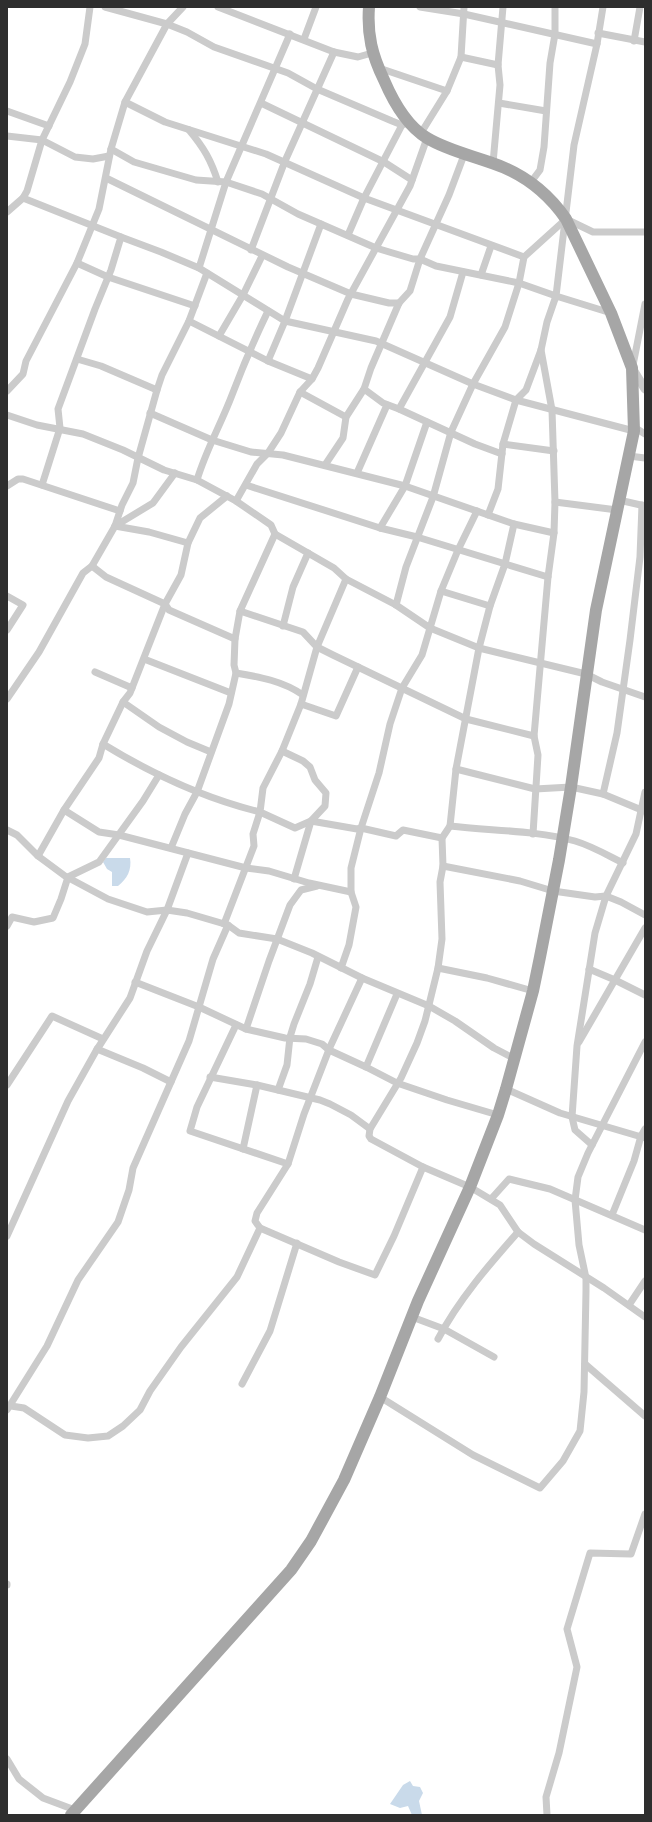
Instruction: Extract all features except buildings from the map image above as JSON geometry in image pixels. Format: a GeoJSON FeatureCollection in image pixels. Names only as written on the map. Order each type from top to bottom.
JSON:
{"type":"FeatureCollection","features":[{"type":"Feature","properties":{"kind":"main road"},"geometry":{"type":"LineString","coordinates":[[73,1813],[291,1570],[311,1541],[344,1480],[380,1397],[412,1317],[470,1187],[498,1115],[533,991],[554,891],[563,839],[596,610],[629,456],[638,431],[632,368],[611,313],[566,218],[558,207],[531,182],[494,163],[464,154],[424,136],[406,123],[388,90],[372,54],[368,26],[369,7]]}},
{"type":"Feature","properties":{"kind":"street"},"geometry":{"type":"LineString","coordinates":[[7,212],[23,198],[33,174],[42,140],[70,82],[85,44],[90,7]]}},
{"type":"Feature","properties":{"kind":"street"},"geometry":{"type":"LineString","coordinates":[[105,7],[135,10],[187,32],[214,47],[288,73],[317,88],[406,123],[364,198],[348,235]]}},
{"type":"Feature","properties":{"kind":"street"},"geometry":{"type":"LineString","coordinates":[[7,391],[23,374],[26,361],[77,263],[100,209],[110,152],[125,102],[167,24],[183,7]]}},
{"type":"Feature","properties":{"kind":"street"},"geometry":{"type":"LineString","coordinates":[[218,7],[304,39],[334,52],[358,57],[372,54]]}},
{"type":"Feature","properties":{"kind":"street"},"geometry":{"type":"LineString","coordinates":[[304,39],[316,7]]}},
{"type":"Feature","properties":{"kind":"street"},"geometry":{"type":"LineString","coordinates":[[420,7],[464,11],[501,24],[555,34],[597,44]]}},
{"type":"Feature","properties":{"kind":"street"},"geometry":{"type":"LineString","coordinates":[[494,163],[500,85],[498,65],[501,24],[504,7]]}},
{"type":"Feature","properties":{"kind":"street"},"geometry":{"type":"LineString","coordinates":[[531,182],[540,170],[544,147],[550,63],[555,34],[555,7]]}},
{"type":"Feature","properties":{"kind":"street"},"geometry":{"type":"LineString","coordinates":[[488,515],[498,489],[503,444],[516,400],[526,390],[541,350],[547,322],[556,296],[574,145],[597,44],[603,7]]}},
{"type":"Feature","properties":{"kind":"street"},"geometry":{"type":"LineString","coordinates":[[634,41],[640,7]]}},
{"type":"Feature","properties":{"kind":"street"},"geometry":{"type":"LineString","coordinates":[[236,501],[257,464],[268,453],[281,433],[300,392],[312,379],[351,294],[412,180],[424,136],[447,90],[461,57],[464,11]]}},
{"type":"Feature","properties":{"kind":"street"},"geometry":{"type":"LineString","coordinates":[[598,33],[645,42]]}},
{"type":"Feature","properties":{"kind":"street"},"geometry":{"type":"LineString","coordinates":[[199,268],[226,182],[290,34]]}},
{"type":"Feature","properties":{"kind":"street"},"geometry":{"type":"LineString","coordinates":[[251,250],[272,199],[285,161],[334,52]]}},
{"type":"Feature","properties":{"kind":"street"},"geometry":{"type":"LineString","coordinates":[[461,57],[498,65]]}},
{"type":"Feature","properties":{"kind":"street"},"geometry":{"type":"LineString","coordinates":[[378,68],[447,90]]}},
{"type":"Feature","properties":{"kind":"street"},"geometry":{"type":"LineString","coordinates":[[125,102],[165,122],[285,161],[364,198],[524,257]]}},
{"type":"Feature","properties":{"kind":"street"},"geometry":{"type":"LineString","coordinates":[[261,103],[301,124],[384,162],[412,180]]}},
{"type":"Feature","properties":{"kind":"street"},"geometry":{"type":"LineString","coordinates":[[499,103],[546,111]]}},
{"type":"Feature","properties":{"kind":"street"},"geometry":{"type":"LineString","coordinates":[[7,111],[49,126]]}},
{"type":"Feature","properties":{"kind":"street"},"geometry":{"type":"LineString","coordinates":[[188,130],[201,144],[211,160],[218,182]]}},
{"type":"Feature","properties":{"kind":"street"},"geometry":{"type":"LineString","coordinates":[[7,136],[42,140],[75,157],[93,159],[110,152],[141,164],[196,180],[226,182],[262,194],[321,224],[376,248],[420,259],[436,266],[519,283],[611,313]]}},
{"type":"Feature","properties":{"kind":"street"},"geometry":{"type":"LineString","coordinates":[[325,465],[343,438],[346,417],[364,389],[371,368],[399,302],[410,291],[420,259],[437,225],[464,154]]}},
{"type":"Feature","properties":{"kind":"street"},"geometry":{"type":"LineString","coordinates":[[106,178],[212,229],[262,256],[351,294],[389,303],[399,302]]}},
{"type":"Feature","properties":{"kind":"street"},"geometry":{"type":"LineString","coordinates":[[23,198],[199,268],[285,321],[382,343],[473,384],[516,400],[638,431]]}},
{"type":"Feature","properties":{"kind":"street"},"geometry":{"type":"LineString","coordinates":[[566,218],[593,232],[645,232]]}},
{"type":"Feature","properties":{"kind":"street"},"geometry":{"type":"LineString","coordinates":[[396,606],[417,537],[433,497],[451,432],[473,384],[505,327],[519,283],[524,257],[566,218]]}},
{"type":"Feature","properties":{"kind":"street"},"geometry":{"type":"LineString","coordinates":[[268,361],[285,321],[321,224]]}},
{"type":"Feature","properties":{"kind":"street"},"geometry":{"type":"LineString","coordinates":[[42,485],[60,428],[58,409],[108,277],[121,237]]}},
{"type":"Feature","properties":{"kind":"street"},"geometry":{"type":"LineString","coordinates":[[481,275],[491,246]]}},
{"type":"Feature","properties":{"kind":"street"},"geometry":{"type":"LineString","coordinates":[[219,336],[243,295],[262,256]]}},
{"type":"Feature","properties":{"kind":"street"},"geometry":{"type":"LineString","coordinates":[[77,263],[108,277],[195,306]]}},
{"type":"Feature","properties":{"kind":"street"},"geometry":{"type":"LineString","coordinates":[[399,408],[450,317],[463,272]]}},
{"type":"Feature","properties":{"kind":"street"},"geometry":{"type":"LineString","coordinates":[[7,699],[39,652],[83,573],[92,566],[115,526],[133,483],[150,413],[162,375],[189,321],[207,273]]}},
{"type":"Feature","properties":{"kind":"street"},"geometry":{"type":"LineString","coordinates":[[645,304],[632,368],[645,389]]}},
{"type":"Feature","properties":{"kind":"street"},"geometry":{"type":"LineString","coordinates":[[197,480],[212,440],[268,311]]}},
{"type":"Feature","properties":{"kind":"street"},"geometry":{"type":"LineString","coordinates":[[189,321],[250,350],[268,361],[312,379]]}},
{"type":"Feature","properties":{"kind":"street"},"geometry":{"type":"LineString","coordinates":[[533,834],[538,754],[534,736],[548,577],[554,533],[555,502],[552,410],[541,350]]}},
{"type":"Feature","properties":{"kind":"street"},"geometry":{"type":"LineString","coordinates":[[77,359],[101,366],[157,390]]}},
{"type":"Feature","properties":{"kind":"street"},"geometry":{"type":"LineString","coordinates":[[364,389],[387,405],[399,408],[475,444],[502,454]]}},
{"type":"Feature","properties":{"kind":"street"},"geometry":{"type":"LineString","coordinates":[[300,392],[346,417]]}},
{"type":"Feature","properties":{"kind":"street"},"geometry":{"type":"LineString","coordinates":[[357,473],[387,405]]}},
{"type":"Feature","properties":{"kind":"street"},"geometry":{"type":"LineString","coordinates":[[150,413],[212,440],[251,452],[283,455],[357,473],[405,486],[514,524],[554,533]]}},
{"type":"Feature","properties":{"kind":"street"},"geometry":{"type":"LineString","coordinates":[[7,415],[37,425],[60,428],[83,434],[174,473],[197,480],[236,501],[271,525],[275,534],[334,568],[346,579],[396,606],[430,628],[480,648],[540,664],[586,674],[602,682],[645,698]]}},
{"type":"Feature","properties":{"kind":"street"},"geometry":{"type":"LineString","coordinates":[[380,528],[405,486],[427,422]]}},
{"type":"Feature","properties":{"kind":"street"},"geometry":{"type":"LineString","coordinates":[[503,444],[554,451]]}},
{"type":"Feature","properties":{"kind":"street"},"geometry":{"type":"LineString","coordinates":[[629,456],[645,458]]}},
{"type":"Feature","properties":{"kind":"street"},"geometry":{"type":"LineString","coordinates":[[115,526],[153,503],[174,473]]}},
{"type":"Feature","properties":{"kind":"street"},"geometry":{"type":"LineString","coordinates":[[7,486],[18,478],[120,511]]}},
{"type":"Feature","properties":{"kind":"street"},"geometry":{"type":"LineString","coordinates":[[246,485],[380,528],[417,537],[548,577]]}},
{"type":"Feature","properties":{"kind":"street"},"geometry":{"type":"LineString","coordinates":[[38,856],[64,810],[99,758],[103,744],[123,702],[132,688],[164,604],[181,575],[188,543],[200,518],[227,496]]}},
{"type":"Feature","properties":{"kind":"street"},"geometry":{"type":"LineString","coordinates":[[555,502],[643,506],[640,557],[617,733],[603,794]]}},
{"type":"Feature","properties":{"kind":"street"},"geometry":{"type":"LineString","coordinates":[[340,968],[349,945],[356,907],[352,892],[351,868],[361,828],[379,773],[390,724],[402,688],[422,654],[441,591],[458,550],[477,511]]}},
{"type":"Feature","properties":{"kind":"street"},"geometry":{"type":"LineString","coordinates":[[514,524],[505,564],[490,606],[480,648],[456,769],[450,826],[442,838],[443,866],[440,882],[442,939],[438,968],[429,1006],[417,1043],[397,1083],[370,1128],[369,1136],[371,1139],[423,1167],[470,1187],[491,1199],[500,1205],[518,1232],[645,1317]]}},
{"type":"Feature","properties":{"kind":"street"},"geometry":{"type":"LineString","coordinates":[[115,526],[149,532],[188,543]]}},
{"type":"Feature","properties":{"kind":"street"},"geometry":{"type":"LineString","coordinates":[[171,848],[185,814],[197,792],[229,704],[236,673],[234,665],[235,639],[240,611],[275,534]]}},
{"type":"Feature","properties":{"kind":"street"},"geometry":{"type":"LineString","coordinates":[[283,626],[293,587],[308,553]]}},
{"type":"Feature","properties":{"kind":"street"},"geometry":{"type":"LineString","coordinates":[[92,566],[106,577],[164,604],[169,610],[235,639]]}},
{"type":"Feature","properties":{"kind":"street"},"geometry":{"type":"LineString","coordinates":[[9,1408],[47,1346],[78,1280],[118,1222],[129,1190],[133,1168],[189,1041],[213,959],[254,846],[253,834],[260,812],[263,788],[282,751],[301,704],[317,647],[346,579]]}},
{"type":"Feature","properties":{"kind":"street"},"geometry":{"type":"LineString","coordinates":[[441,591],[490,606]]}},
{"type":"Feature","properties":{"kind":"street"},"geometry":{"type":"LineString","coordinates":[[7,596],[23,605],[7,630]]}},
{"type":"Feature","properties":{"kind":"street"},"geometry":{"type":"LineString","coordinates":[[240,611],[303,632],[317,647],[466,719],[534,736]]}},
{"type":"Feature","properties":{"kind":"street"},"geometry":{"type":"LineString","coordinates":[[144,659],[231,693]]}},
{"type":"Feature","properties":{"kind":"street"},"geometry":{"type":"LineString","coordinates":[[301,704],[336,716],[358,667]]}},
{"type":"Feature","properties":{"kind":"street"},"geometry":{"type":"LineString","coordinates":[[95,672],[132,688]]}},
{"type":"Feature","properties":{"kind":"street"},"geometry":{"type":"LineString","coordinates":[[236,673],[265,678],[290,686],[303,695]]}},
{"type":"Feature","properties":{"kind":"street"},"geometry":{"type":"LineString","coordinates":[[123,702],[159,727],[187,742],[211,752]]}},
{"type":"Feature","properties":{"kind":"street"},"geometry":{"type":"LineString","coordinates":[[103,744],[136,765],[159,775],[170,782],[217,801],[260,812],[295,828],[312,821],[326,806],[326,793],[315,780],[310,767],[304,761],[282,751]]}},
{"type":"Feature","properties":{"kind":"street"},"geometry":{"type":"LineString","coordinates":[[456,769],[535,789],[571,787],[603,794],[643,811]]}},
{"type":"Feature","properties":{"kind":"street"},"geometry":{"type":"LineString","coordinates":[[7,926],[9,916],[34,922],[53,918],[62,899],[68,877],[99,862],[143,801],[159,775]]}},
{"type":"Feature","properties":{"kind":"street"},"geometry":{"type":"LineString","coordinates":[[592,1144],[575,1130],[572,1117],[577,1046],[595,933],[606,896],[636,834],[643,811],[645,792]]}},
{"type":"Feature","properties":{"kind":"street"},"geometry":{"type":"LineString","coordinates":[[64,810],[99,832],[119,835],[246,868],[269,871],[294,879],[352,892]]}},
{"type":"Feature","properties":{"kind":"street"},"geometry":{"type":"LineString","coordinates":[[312,821],[357,829],[361,828],[396,836],[403,830],[442,838]]}},
{"type":"Feature","properties":{"kind":"street"},"geometry":{"type":"LineString","coordinates":[[294,879],[312,821]]}},
{"type":"Feature","properties":{"kind":"street"},"geometry":{"type":"LineString","coordinates":[[450,826],[533,834],[563,839],[595,848],[623,862]]}},
{"type":"Feature","properties":{"kind":"street"},"geometry":{"type":"LineString","coordinates":[[7,830],[16,835],[38,856],[68,877],[108,899],[147,912],[167,910],[187,913],[226,925],[239,933],[277,939],[397,994],[429,1006],[455,1021],[494,1048],[515,1059]]}},
{"type":"Feature","properties":{"kind":"street"},"geometry":{"type":"LineString","coordinates":[[7,1236],[68,1101],[103,1039],[130,998],[147,951],[167,910],[188,853]]}},
{"type":"Feature","properties":{"kind":"street"},"geometry":{"type":"LineString","coordinates":[[443,866],[520,881],[554,891],[595,897],[606,896],[645,915]]}},
{"type":"Feature","properties":{"kind":"street"},"geometry":{"type":"LineString","coordinates":[[246,1030],[290,905],[301,890],[320,885]]}},
{"type":"Feature","properties":{"kind":"street"},"geometry":{"type":"LineString","coordinates":[[577,1046],[645,928]]}},
{"type":"Feature","properties":{"kind":"street"},"geometry":{"type":"LineString","coordinates":[[278,1090],[287,1066],[290,1037],[310,984],[318,957]]}},
{"type":"Feature","properties":{"kind":"street"},"geometry":{"type":"LineString","coordinates":[[438,968],[487,978],[533,991]]}},
{"type":"Feature","properties":{"kind":"street"},"geometry":{"type":"LineString","coordinates":[[589,970],[615,980],[645,995]]}},
{"type":"Feature","properties":{"kind":"street"},"geometry":{"type":"LineString","coordinates":[[362,978],[328,1050],[309,1099],[288,1164],[257,1213],[255,1221],[260,1228],[339,1262],[375,1275],[394,1236],[423,1167]]}},
{"type":"Feature","properties":{"kind":"street"},"geometry":{"type":"LineString","coordinates":[[135,982],[199,1007],[246,1030],[286,1038],[306,1039],[322,1044],[328,1050],[397,1083],[498,1115]]}},
{"type":"Feature","properties":{"kind":"street"},"geometry":{"type":"LineString","coordinates":[[366,1067],[397,994]]}},
{"type":"Feature","properties":{"kind":"street"},"geometry":{"type":"LineString","coordinates":[[7,1084],[52,1016],[103,1039]]}},
{"type":"Feature","properties":{"kind":"street"},"geometry":{"type":"LineString","coordinates":[[236,1025],[210,1077],[197,1107],[190,1131],[288,1164]]}},
{"type":"Feature","properties":{"kind":"street"},"geometry":{"type":"LineString","coordinates":[[380,1397],[474,1455],[540,1488],[563,1461],[580,1431],[584,1392],[586,1278],[579,1245],[575,1200],[578,1177],[592,1144],[645,1042]]}},
{"type":"Feature","properties":{"kind":"street"},"geometry":{"type":"LineString","coordinates":[[97,1049],[143,1068],[171,1082]]}},
{"type":"Feature","properties":{"kind":"street"},"geometry":{"type":"LineString","coordinates":[[210,1077],[257,1085],[330,1104],[370,1128]]}},
{"type":"Feature","properties":{"kind":"street"},"geometry":{"type":"LineString","coordinates":[[243,1150],[257,1085]]}},
{"type":"Feature","properties":{"kind":"street"},"geometry":{"type":"LineString","coordinates":[[506,1089],[549,1109],[643,1137]]}},
{"type":"Feature","properties":{"kind":"street"},"geometry":{"type":"LineString","coordinates":[[612,1215],[645,1129]]}},
{"type":"Feature","properties":{"kind":"street"},"geometry":{"type":"LineString","coordinates":[[491,1199],[509,1179],[550,1189],[645,1230]]}},
{"type":"Feature","properties":{"kind":"street"},"geometry":{"type":"LineString","coordinates":[[9,1408],[24,1408],[65,1435],[88,1438],[108,1436],[123,1426],[140,1410],[150,1391],[181,1347],[237,1277],[260,1228]]}},
{"type":"Feature","properties":{"kind":"street"},"geometry":{"type":"LineString","coordinates":[[438,1339],[460,1303],[488,1266],[518,1232]]}},
{"type":"Feature","properties":{"kind":"street"},"geometry":{"type":"LineString","coordinates":[[242,1384],[270,1331],[297,1244]]}},
{"type":"Feature","properties":{"kind":"street"},"geometry":{"type":"LineString","coordinates":[[629,1305],[645,1281]]}},
{"type":"Feature","properties":{"kind":"street"},"geometry":{"type":"LineString","coordinates":[[412,1317],[444,1329],[494,1357]]}},
{"type":"Feature","properties":{"kind":"street"},"geometry":{"type":"LineString","coordinates":[[585,1364],[645,1416]]}},
{"type":"Feature","properties":{"kind":"street"},"geometry":{"type":"LineString","coordinates":[[547,1815],[546,1798],[559,1753],[577,1667],[567,1629],[590,1552],[631,1554],[645,1514]]}},
{"type":"Feature","properties":{"kind":"street"},"geometry":{"type":"LineString","coordinates":[[7,1759],[19,1779],[43,1798],[73,1813]]}},
{"type":"Feature","properties":{"kind":"water"},"geometry":{"type":"Polygon","coordinates":[[[106,858],[130,858],[128,874],[118,886],[112,886],[112,872],[107,869],[103,862],[106,858]]]}},
{"type":"Feature","properties":{"kind":"water"},"geometry":{"type":"Polygon","coordinates":[[[410,1781],[413,1786],[420,1787],[423,1793],[419,1801],[422,1815],[412,1815],[408,1806],[400,1808],[390,1804],[403,1785],[410,1781]]]}}]}
